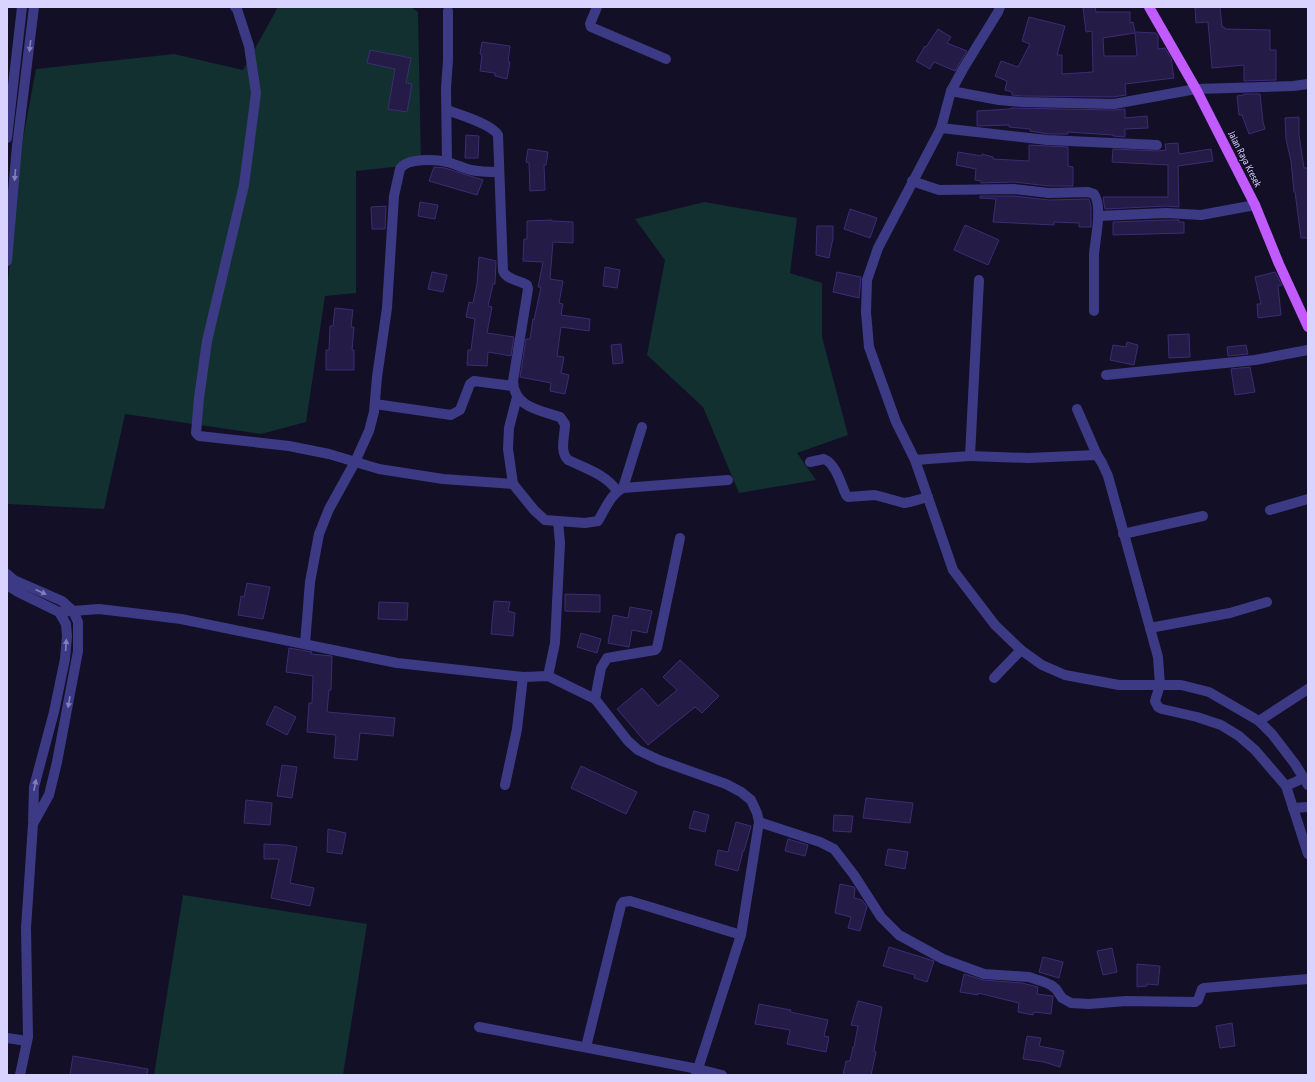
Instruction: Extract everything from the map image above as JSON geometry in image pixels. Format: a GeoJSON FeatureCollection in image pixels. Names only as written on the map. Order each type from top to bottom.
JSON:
{"type":"FeatureCollection","features":[{"type":"Feature","properties":{"kind":"main road","name":"Jalan Raya Kresek"},"geometry":{"type":"LineString","coordinates":[[1148,7],[1196,89],[1255,205],[1279,264],[1308,327]]}},
{"type":"Feature","properties":{"kind":"street"},"geometry":{"type":"LineString","coordinates":[[7,138],[22,7]]}},
{"type":"Feature","properties":{"kind":"street"},"geometry":{"type":"LineString","coordinates":[[7,261],[17,146],[34,7]]}},
{"type":"Feature","properties":{"kind":"street"},"geometry":{"type":"LineString","coordinates":[[235,7],[237,9],[249,46],[256,93],[244,185],[207,340],[196,433],[205,438],[230,439],[288,446],[329,454],[379,469],[443,478],[513,484]]}},
{"type":"Feature","properties":{"kind":"street"},"geometry":{"type":"LineString","coordinates":[[597,7],[590,24],[592,27],[666,59]]}},
{"type":"Feature","properties":{"kind":"street"},"geometry":{"type":"LineString","coordinates":[[1000,7],[951,91],[941,128],[878,248],[867,280],[866,312],[869,347],[896,422],[915,460],[953,570],[995,625],[1019,652],[1066,676],[1158,693],[1181,685],[1209,692],[1259,721],[1272,734],[1291,758],[1297,783],[1295,808],[1306,841],[1308,854]]}},
{"type":"Feature","properties":{"kind":"street"},"geometry":{"type":"LineString","coordinates":[[447,162],[446,88],[448,60],[448,11]]}},
{"type":"Feature","properties":{"kind":"street"},"geometry":{"type":"LineString","coordinates":[[951,91],[999,100],[1022,102],[1114,104],[1196,89],[1293,86],[1308,84]]}},
{"type":"Feature","properties":{"kind":"street"},"geometry":{"type":"LineString","coordinates":[[447,110],[486,126],[498,135],[503,271],[504,275],[527,285],[528,289],[512,381],[517,397],[526,406],[560,417],[564,420],[564,455],[568,460],[607,480],[620,490],[728,480]]}},
{"type":"Feature","properties":{"kind":"street"},"geometry":{"type":"LineString","coordinates":[[941,128],[1048,140],[1157,145]]}},
{"type":"Feature","properties":{"kind":"street"},"geometry":{"type":"LineString","coordinates":[[305,644],[310,582],[319,534],[329,509],[355,462],[369,431],[374,412],[377,377],[387,308],[394,196],[400,169],[402,166],[413,161],[432,160],[447,162],[471,170],[499,172]]}},
{"type":"Feature","properties":{"kind":"street"},"geometry":{"type":"LineString","coordinates":[[912,182],[939,190],[1014,190],[1049,193],[1090,192],[1095,195],[1098,216],[1094,253],[1094,312]]}},
{"type":"Feature","properties":{"kind":"street"},"geometry":{"type":"LineString","coordinates":[[1098,216],[1166,213],[1201,215],[1255,205]]}},
{"type":"Feature","properties":{"kind":"street"},"geometry":{"type":"LineString","coordinates":[[970,456],[979,280]]}},
{"type":"Feature","properties":{"kind":"street"},"geometry":{"type":"LineString","coordinates":[[1106,375],[1255,360],[1308,350]]}},
{"type":"Feature","properties":{"kind":"street"},"geometry":{"type":"LineString","coordinates":[[375,404],[450,415],[460,410],[470,384],[474,381],[513,386]]}},
{"type":"Feature","properties":{"kind":"street"},"geometry":{"type":"LineString","coordinates":[[517,397],[509,428],[508,449],[513,484],[534,510],[545,520],[585,523],[598,521],[620,490],[642,427]]}},
{"type":"Feature","properties":{"kind":"street"},"geometry":{"type":"LineString","coordinates":[[1076,409],[1108,476],[1150,628],[1158,658],[1158,707],[1162,710],[1181,713],[1221,725],[1239,736],[1297,783]]}},
{"type":"Feature","properties":{"kind":"street"},"geometry":{"type":"LineString","coordinates":[[915,460],[970,456],[1028,458],[1097,455]]}},
{"type":"Feature","properties":{"kind":"street"},"geometry":{"type":"LineString","coordinates":[[810,462],[824,460],[831,464],[848,497],[875,495],[904,503],[928,497]]}},
{"type":"Feature","properties":{"kind":"street"},"geometry":{"type":"LineString","coordinates":[[1270,510],[1308,499]]}},
{"type":"Feature","properties":{"kind":"street"},"geometry":{"type":"LineString","coordinates":[[1123,534],[1202,516]]}},
{"type":"Feature","properties":{"kind":"street"},"geometry":{"type":"LineString","coordinates":[[548,676],[555,643],[560,543],[558,521]]}},
{"type":"Feature","properties":{"kind":"street"},"geometry":{"type":"LineString","coordinates":[[595,699],[601,668],[607,658],[655,650],[657,648],[680,538]]}},
{"type":"Feature","properties":{"kind":"street"},"geometry":{"type":"LineString","coordinates":[[7,574],[14,580],[62,601],[73,611],[78,622],[78,651],[49,795],[33,824]]}},
{"type":"Feature","properties":{"kind":"street"},"geometry":{"type":"LineString","coordinates":[[7,585],[59,612],[105,610],[181,619],[397,663],[523,676],[548,676],[595,699],[628,741],[638,750],[659,760],[726,784],[741,792],[751,800],[759,822],[741,935],[697,1072]]}},
{"type":"Feature","properties":{"kind":"street"},"geometry":{"type":"LineString","coordinates":[[1150,628],[1230,613],[1267,602]]}},
{"type":"Feature","properties":{"kind":"street"},"geometry":{"type":"LineString","coordinates":[[20,1075],[27,1041],[26,928],[34,788],[54,712],[65,659],[67,636],[66,624],[59,612]]}},
{"type":"Feature","properties":{"kind":"street"},"geometry":{"type":"LineString","coordinates":[[994,678],[1019,652]]}},
{"type":"Feature","properties":{"kind":"street"},"geometry":{"type":"LineString","coordinates":[[504,785],[517,729],[523,676]]}},
{"type":"Feature","properties":{"kind":"street"},"geometry":{"type":"LineString","coordinates":[[61,678],[73,680]]}},
{"type":"Feature","properties":{"kind":"street"},"geometry":{"type":"LineString","coordinates":[[1259,721],[1308,689]]}},
{"type":"Feature","properties":{"kind":"street"},"geometry":{"type":"LineString","coordinates":[[1295,808],[1308,807]]}},
{"type":"Feature","properties":{"kind":"street"},"geometry":{"type":"LineString","coordinates":[[759,822],[820,842],[834,849],[854,875],[881,917],[899,935],[917,946],[942,959],[984,974],[1030,978],[1051,985],[1056,989],[1062,998],[1071,1003],[1089,1004],[1126,1001],[1195,1002],[1198,1000],[1200,991],[1204,988],[1308,979]]}},
{"type":"Feature","properties":{"kind":"street"},"geometry":{"type":"LineString","coordinates":[[586,1047],[623,902],[630,901],[741,935]]}},
{"type":"Feature","properties":{"kind":"street"},"geometry":{"type":"LineString","coordinates":[[479,1027],[586,1047],[697,1072],[722,1075]]}},
{"type":"Feature","properties":{"kind":"street"},"geometry":{"type":"LineString","coordinates":[[7,1038],[27,1041]]}},
{"type":"Feature","properties":{"kind":"green space"},"geometry":{"type":"Polygon","coordinates":[[[278,7],[411,7],[418,12],[421,164],[356,171],[356,293],[325,296],[306,422],[261,434],[125,414],[104,509],[8,504],[7,292],[20,155],[36,69],[174,54],[243,70],[278,7]]]}},
{"type":"Feature","properties":{"kind":"green space"},"geometry":{"type":"Polygon","coordinates":[[[704,202],[797,218],[790,273],[822,283],[822,337],[848,435],[797,453],[816,480],[739,493],[703,407],[647,355],[665,260],[635,219],[704,202]]]}},
{"type":"Feature","properties":{"kind":"green space"},"geometry":{"type":"Polygon","coordinates":[[[183,895],[367,924],[343,1075],[154,1075],[183,895]]]}},
{"type":"Feature","properties":{"kind":"building"},"geometry":{"type":"Polygon","coordinates":[[[1083,7],[1095,7],[1096,12],[1130,12],[1130,23],[1133,22],[1135,32],[1156,33],[1158,36],[1158,49],[1165,48],[1171,58],[1174,78],[1125,84],[1126,95],[1113,97],[1022,96],[1012,95],[1012,92],[1005,90],[1007,81],[995,76],[1001,61],[1018,67],[1030,44],[1022,41],[1029,17],[1065,26],[1057,55],[1062,55],[1062,74],[1093,72],[1092,31],[1086,32],[1083,7]],[[1135,33],[1103,38],[1104,56],[1137,56],[1135,33]]]}},
{"type":"Feature","properties":{"kind":"building"},"geometry":{"type":"Polygon","coordinates":[[[1220,7],[1222,27],[1225,29],[1270,30],[1270,50],[1276,50],[1276,80],[1244,81],[1244,65],[1212,68],[1208,22],[1196,23],[1195,8],[1220,7]]]}},
{"type":"Feature","properties":{"kind":"building"},"geometry":{"type":"Polygon","coordinates":[[[938,29],[951,37],[947,43],[967,51],[955,71],[934,62],[930,69],[916,61],[938,29]]]}},
{"type":"Feature","properties":{"kind":"building"},"geometry":{"type":"Polygon","coordinates":[[[482,42],[510,46],[508,62],[510,62],[507,79],[495,76],[495,73],[480,71],[482,42]]]}},
{"type":"Feature","properties":{"kind":"building"},"geometry":{"type":"Polygon","coordinates":[[[370,50],[411,58],[406,83],[412,84],[407,112],[388,109],[395,69],[367,63],[370,50]]]}},
{"type":"Feature","properties":{"kind":"building"},"geometry":{"type":"Polygon","coordinates":[[[1244,94],[1260,94],[1265,129],[1249,134],[1242,115],[1239,115],[1237,96],[1244,94]]]}},
{"type":"Feature","properties":{"kind":"building"},"geometry":{"type":"Polygon","coordinates":[[[1011,108],[1125,109],[1125,118],[1147,116],[1148,128],[1125,129],[1125,137],[1068,132],[1068,134],[1048,134],[1030,131],[1030,129],[1009,127],[1009,125],[977,126],[977,111],[1011,108]]]}},
{"type":"Feature","properties":{"kind":"building"},"geometry":{"type":"Polygon","coordinates":[[[1299,117],[1299,135],[1304,168],[1307,168],[1308,173],[1308,238],[1301,238],[1291,161],[1286,139],[1285,118],[1299,117]]]}},
{"type":"Feature","properties":{"kind":"building"},"geometry":{"type":"Polygon","coordinates":[[[466,135],[479,136],[478,158],[465,158],[466,135]]]}},
{"type":"Feature","properties":{"kind":"building"},"geometry":{"type":"Polygon","coordinates":[[[1178,143],[1179,154],[1211,149],[1213,161],[1178,166],[1179,207],[1166,206],[1105,209],[1103,197],[1168,197],[1168,165],[1112,162],[1113,149],[1157,151],[1166,150],[1165,144],[1178,143]]]}},
{"type":"Feature","properties":{"kind":"building"},"geometry":{"type":"Polygon","coordinates":[[[1029,145],[1068,147],[1068,166],[1073,167],[1073,186],[1049,186],[1014,182],[981,183],[981,181],[975,180],[976,169],[956,165],[958,152],[982,156],[982,154],[993,157],[993,159],[1029,161],[1029,145]]]}},
{"type":"Feature","properties":{"kind":"building"},"geometry":{"type":"Polygon","coordinates":[[[528,149],[548,152],[546,165],[544,165],[545,190],[530,191],[529,163],[526,162],[528,149]]]}},
{"type":"Feature","properties":{"kind":"building"},"geometry":{"type":"Polygon","coordinates":[[[434,167],[445,168],[483,180],[477,195],[429,181],[434,167]]]}},
{"type":"Feature","properties":{"kind":"building"},"geometry":{"type":"Polygon","coordinates":[[[980,196],[1014,196],[1049,200],[1089,199],[1091,207],[1091,227],[1079,227],[1079,223],[1054,222],[1054,225],[993,222],[996,199],[980,198],[980,196]]]}},
{"type":"Feature","properties":{"kind":"building"},"geometry":{"type":"Polygon","coordinates":[[[420,202],[438,205],[435,219],[418,216],[420,202]]]}},
{"type":"Feature","properties":{"kind":"building"},"geometry":{"type":"Polygon","coordinates":[[[386,206],[385,229],[372,229],[371,207],[386,206]]]}},
{"type":"Feature","properties":{"kind":"building"},"geometry":{"type":"Polygon","coordinates":[[[850,209],[877,218],[870,238],[844,229],[850,209]]]}},
{"type":"Feature","properties":{"kind":"building"},"geometry":{"type":"Polygon","coordinates":[[[552,220],[573,222],[573,243],[553,242],[550,279],[563,281],[559,303],[563,304],[561,315],[590,319],[589,331],[561,327],[557,356],[564,357],[561,373],[569,375],[565,394],[550,391],[551,383],[520,377],[526,339],[530,339],[533,319],[534,320],[541,287],[538,287],[543,262],[523,261],[524,239],[527,239],[527,221],[552,220]]]}},
{"type":"Feature","properties":{"kind":"building"},"geometry":{"type":"Polygon","coordinates":[[[1179,220],[1179,222],[1184,222],[1184,233],[1113,235],[1113,222],[1179,220]]]}},
{"type":"Feature","properties":{"kind":"building"},"geometry":{"type":"Polygon","coordinates":[[[965,225],[999,240],[988,265],[954,250],[965,225]]]}},
{"type":"Feature","properties":{"kind":"building"},"geometry":{"type":"Polygon","coordinates":[[[817,226],[833,226],[833,238],[829,258],[816,255],[817,226]]]}},
{"type":"Feature","properties":{"kind":"building"},"geometry":{"type":"Polygon","coordinates":[[[479,257],[496,261],[495,284],[493,284],[488,306],[492,307],[487,333],[514,337],[511,356],[488,352],[487,366],[467,365],[468,350],[471,350],[475,319],[466,317],[469,302],[473,303],[477,284],[479,257]]]}},
{"type":"Feature","properties":{"kind":"building"},"geometry":{"type":"Polygon","coordinates":[[[605,267],[620,270],[617,288],[603,286],[605,267]]]}},
{"type":"Feature","properties":{"kind":"building"},"geometry":{"type":"Polygon","coordinates":[[[432,272],[447,275],[443,292],[428,289],[432,272]]]}},
{"type":"Feature","properties":{"kind":"building"},"geometry":{"type":"Polygon","coordinates":[[[837,272],[861,277],[859,298],[833,292],[837,272]]]}},
{"type":"Feature","properties":{"kind":"building"},"geometry":{"type":"Polygon","coordinates":[[[1275,272],[1282,285],[1278,286],[1281,315],[1258,318],[1257,304],[1261,304],[1255,277],[1275,272]]]}},
{"type":"Feature","properties":{"kind":"building"},"geometry":{"type":"Polygon","coordinates":[[[335,308],[353,310],[351,327],[354,327],[352,350],[354,350],[354,370],[326,370],[326,350],[329,350],[330,326],[333,326],[335,308]]]}},
{"type":"Feature","properties":{"kind":"building"},"geometry":{"type":"Polygon","coordinates":[[[1189,334],[1190,357],[1169,358],[1168,335],[1189,334]]]}},
{"type":"Feature","properties":{"kind":"building"},"geometry":{"type":"Polygon","coordinates":[[[1127,342],[1138,345],[1134,365],[1110,360],[1113,345],[1126,347],[1127,342]]]}},
{"type":"Feature","properties":{"kind":"building"},"geometry":{"type":"Polygon","coordinates":[[[621,344],[623,363],[613,364],[611,345],[621,344]]]}},
{"type":"Feature","properties":{"kind":"building"},"geometry":{"type":"Polygon","coordinates":[[[1246,345],[1248,354],[1228,356],[1227,347],[1246,345]]]}},
{"type":"Feature","properties":{"kind":"building"},"geometry":{"type":"Polygon","coordinates":[[[1250,367],[1255,392],[1235,395],[1231,369],[1250,367]]]}},
{"type":"Feature","properties":{"kind":"building"},"geometry":{"type":"Polygon","coordinates":[[[247,583],[270,587],[263,619],[238,615],[241,596],[244,597],[247,583]]]}},
{"type":"Feature","properties":{"kind":"building"},"geometry":{"type":"Polygon","coordinates":[[[565,594],[600,595],[600,612],[565,611],[565,594]]]}},
{"type":"Feature","properties":{"kind":"building"},"geometry":{"type":"Polygon","coordinates":[[[494,601],[510,602],[508,611],[515,613],[513,636],[491,634],[494,601]]]}},
{"type":"Feature","properties":{"kind":"building"},"geometry":{"type":"Polygon","coordinates":[[[379,602],[408,603],[407,620],[378,619],[379,602]]]}},
{"type":"Feature","properties":{"kind":"building"},"geometry":{"type":"Polygon","coordinates":[[[630,607],[652,611],[647,633],[632,630],[629,647],[608,643],[613,615],[628,618],[630,607]]]}},
{"type":"Feature","properties":{"kind":"building"},"geometry":{"type":"Polygon","coordinates":[[[581,633],[601,639],[597,653],[577,647],[581,633]]]}},
{"type":"Feature","properties":{"kind":"building"},"geometry":{"type":"Polygon","coordinates":[[[289,648],[312,652],[311,654],[332,656],[331,690],[329,690],[327,712],[395,718],[393,736],[360,733],[357,760],[334,758],[336,735],[307,732],[309,703],[312,703],[313,676],[286,672],[289,648]]]}},
{"type":"Feature","properties":{"kind":"building"},"geometry":{"type":"Polygon","coordinates":[[[680,660],[719,696],[702,713],[695,707],[648,745],[617,709],[642,688],[658,706],[677,690],[663,677],[680,660]]]}},
{"type":"Feature","properties":{"kind":"building"},"geometry":{"type":"Polygon","coordinates":[[[275,706],[296,717],[287,735],[266,724],[275,706]]]}},
{"type":"Feature","properties":{"kind":"building"},"geometry":{"type":"Polygon","coordinates":[[[282,765],[297,767],[292,798],[277,796],[282,765]]]}},
{"type":"Feature","properties":{"kind":"building"},"geometry":{"type":"Polygon","coordinates":[[[581,766],[637,792],[626,814],[571,788],[581,766]]]}},
{"type":"Feature","properties":{"kind":"building"},"geometry":{"type":"Polygon","coordinates":[[[866,798],[913,803],[910,823],[863,818],[866,798]]]}},
{"type":"Feature","properties":{"kind":"building"},"geometry":{"type":"Polygon","coordinates":[[[246,800],[272,803],[270,825],[244,823],[246,800]]]}},
{"type":"Feature","properties":{"kind":"building"},"geometry":{"type":"Polygon","coordinates":[[[694,811],[709,815],[705,832],[689,828],[694,811]]]}},
{"type":"Feature","properties":{"kind":"building"},"geometry":{"type":"Polygon","coordinates":[[[834,815],[853,816],[851,832],[833,831],[834,815]]]}},
{"type":"Feature","properties":{"kind":"building"},"geometry":{"type":"Polygon","coordinates":[[[736,822],[751,826],[738,871],[715,865],[718,850],[728,852],[736,822]]]}},
{"type":"Feature","properties":{"kind":"building"},"geometry":{"type":"Polygon","coordinates":[[[328,829],[346,833],[342,854],[327,852],[328,829]]]}},
{"type":"Feature","properties":{"kind":"building"},"geometry":{"type":"Polygon","coordinates":[[[788,839],[808,845],[805,856],[785,851],[788,839]]]}},
{"type":"Feature","properties":{"kind":"building"},"geometry":{"type":"Polygon","coordinates":[[[264,844],[297,847],[290,883],[314,888],[310,906],[271,898],[279,859],[264,859],[264,844]]]}},
{"type":"Feature","properties":{"kind":"building"},"geometry":{"type":"Polygon","coordinates":[[[888,849],[908,852],[905,869],[885,865],[888,849]]]}},
{"type":"Feature","properties":{"kind":"building"},"geometry":{"type":"Polygon","coordinates":[[[840,884],[854,887],[854,898],[862,900],[867,907],[860,931],[848,928],[851,917],[835,913],[840,884]]]}},
{"type":"Feature","properties":{"kind":"building"},"geometry":{"type":"Polygon","coordinates":[[[889,947],[934,961],[927,982],[914,978],[915,975],[883,966],[889,947]]]}},
{"type":"Feature","properties":{"kind":"building"},"geometry":{"type":"Polygon","coordinates":[[[1112,948],[1117,972],[1103,975],[1097,951],[1112,948]]]}},
{"type":"Feature","properties":{"kind":"building"},"geometry":{"type":"Polygon","coordinates":[[[1043,957],[1063,962],[1059,978],[1039,972],[1043,957]]]}},
{"type":"Feature","properties":{"kind":"building"},"geometry":{"type":"Polygon","coordinates":[[[1137,964],[1160,966],[1158,985],[1147,984],[1147,986],[1137,987],[1137,964]]]}},
{"type":"Feature","properties":{"kind":"building"},"geometry":{"type":"Polygon","coordinates":[[[964,974],[983,980],[1022,983],[1038,987],[1037,994],[1053,996],[1051,1014],[1034,1012],[1033,1015],[1018,1012],[1019,1003],[978,993],[978,995],[960,992],[964,974]]]}},
{"type":"Feature","properties":{"kind":"building"},"geometry":{"type":"Polygon","coordinates":[[[858,1001],[882,1007],[874,1051],[876,1052],[871,1075],[843,1075],[846,1061],[850,1061],[854,1047],[858,1026],[851,1025],[858,1001]]]}},
{"type":"Feature","properties":{"kind":"building"},"geometry":{"type":"Polygon","coordinates":[[[759,1004],[791,1010],[790,1012],[828,1020],[824,1036],[829,1037],[826,1052],[787,1044],[790,1030],[755,1024],[759,1004]]]}},
{"type":"Feature","properties":{"kind":"building"},"geometry":{"type":"Polygon","coordinates":[[[1232,1023],[1235,1046],[1220,1048],[1216,1026],[1232,1023]]]}},
{"type":"Feature","properties":{"kind":"building"},"geometry":{"type":"Polygon","coordinates":[[[1027,1036],[1041,1038],[1039,1046],[1064,1051],[1060,1067],[1044,1062],[1023,1059],[1027,1036]]]}},
{"type":"Feature","properties":{"kind":"building"},"geometry":{"type":"Polygon","coordinates":[[[73,1056],[148,1069],[147,1075],[70,1075],[73,1056]]]}}]}
